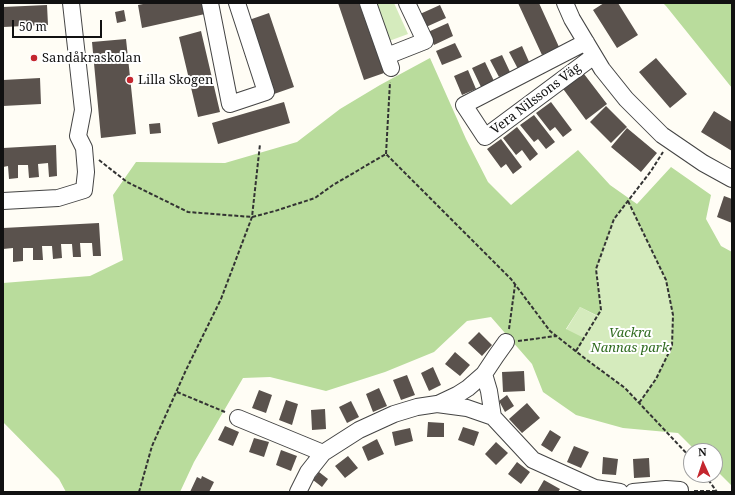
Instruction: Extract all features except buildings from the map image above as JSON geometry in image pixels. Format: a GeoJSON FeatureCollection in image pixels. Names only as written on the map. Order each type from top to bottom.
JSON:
{"type":"FeatureCollection","features":[{"type":"Feature","properties":{"kind":"street"},"geometry":{"type":"LineString","coordinates":[[3,201],[58,198],[84,190],[86,172],[84,148],[78,136],[83,110],[73,3]]}},
{"type":"Feature","properties":{"kind":"street"},"geometry":{"type":"LineString","coordinates":[[210,3],[230,104],[266,92],[237,3]]}},
{"type":"Feature","properties":{"kind":"street"},"geometry":{"type":"LineString","coordinates":[[368,3],[389,62],[425,41],[407,3]]}},
{"type":"Feature","properties":{"kind":"street"},"geometry":{"type":"LineString","coordinates":[[565,3],[572,19],[602,69],[626,100],[662,135],[704,163],[732,179]]}},
{"type":"Feature","properties":{"kind":"street","name":"Vera Nilssons Väg"},"geometry":{"type":"LineString","coordinates":[[586,42],[464,105],[485,137],[594,56]]}},
{"type":"Feature","properties":{"kind":"street"},"geometry":{"type":"LineString","coordinates":[[298,492],[308,472],[323,453],[359,430],[394,414],[417,407],[437,404],[457,395],[468,388],[484,374],[506,342]]}},
{"type":"Feature","properties":{"kind":"street"},"geometry":{"type":"LineString","coordinates":[[484,374],[489,391],[493,417]]}},
{"type":"Feature","properties":{"kind":"street"},"geometry":{"type":"LineString","coordinates":[[437,404],[467,408],[493,417],[533,460],[595,488],[620,492]]}},
{"type":"Feature","properties":{"kind":"street"},"geometry":{"type":"LineString","coordinates":[[238,418],[323,453]]}},
{"type":"Feature","properties":{"kind":"street"},"geometry":{"type":"LineString","coordinates":[[633,492],[666,489],[680,490]]}},
{"type":"Feature","properties":{"kind":"path"},"geometry":{"type":"LineString","coordinates":[[389,62],[386,154],[511,279],[550,331],[625,388],[683,450]]}},
{"type":"Feature","properties":{"kind":"path"},"geometry":{"type":"LineString","coordinates":[[576,351],[601,310],[596,269],[614,219],[651,171],[670,140]]}},
{"type":"Feature","properties":{"kind":"path"},"geometry":{"type":"LineString","coordinates":[[139,492],[152,446],[221,299],[252,217],[260,144]]}},
{"type":"Feature","properties":{"kind":"path"},"geometry":{"type":"LineString","coordinates":[[84,148],[127,182],[188,212],[252,217],[315,198],[386,154]]}},
{"type":"Feature","properties":{"kind":"path"},"geometry":{"type":"LineString","coordinates":[[628,201],[666,280],[673,315],[672,346],[656,379],[639,403]]}},
{"type":"Feature","properties":{"kind":"path"},"geometry":{"type":"LineString","coordinates":[[515,284],[506,342],[557,336]]}},
{"type":"Feature","properties":{"kind":"path"},"geometry":{"type":"LineString","coordinates":[[177,392],[238,418]]}},
{"type":"Feature","properties":{"kind":"path"},"geometry":{"type":"LineString","coordinates":[[711,483],[717,492]]}},
{"type":"Feature","properties":{"kind":"path"},"geometry":{"type":"LineString","coordinates":[[680,490],[717,492]]}},
{"type":"Feature","properties":{"kind":"green space"},"geometry":{"type":"Polygon","coordinates":[[[376,3],[394,3],[408,34],[389,41],[376,3]]]}},
{"type":"Feature","properties":{"kind":"green space"},"geometry":{"type":"Polygon","coordinates":[[[663,3],[732,3],[732,88],[666,6],[663,3]]]}},
{"type":"Feature","properties":{"kind":"green space"},"geometry":{"type":"Polygon","coordinates":[[[430,58],[466,139],[488,182],[511,205],[578,150],[610,185],[637,204],[671,167],[711,195],[706,219],[721,246],[732,252],[732,486],[723,477],[723,443],[688,443],[678,433],[623,428],[576,415],[543,392],[532,364],[491,317],[467,321],[434,352],[385,372],[326,391],[270,377],[243,378],[194,462],[180,492],[66,492],[59,479],[3,422],[3,283],[90,276],[123,260],[113,195],[136,162],[225,163],[297,142],[340,109],[430,58]],[[628,201],[614,219],[596,269],[601,310],[598,316],[580,307],[566,329],[584,338],[577,352],[625,388],[639,403],[656,379],[672,346],[673,315],[666,280],[628,201]]]}},
{"type":"Feature","properties":{"kind":"green space","name":"Vackra Nannas park"},"geometry":{"type":"Polygon","coordinates":[[[628,201],[666,280],[673,315],[672,346],[656,379],[639,403],[625,388],[576,351],[566,330],[580,307],[597,316],[601,310],[596,269],[614,219],[628,201]]]}},
{"type":"Feature","properties":{"kind":"place","name":"Sandåkraskolan"},"geometry":{"type":"Point","coordinates":[34,58]}},
{"type":"Feature","properties":{"kind":"place","name":"Lilla Skogen"},"geometry":{"type":"Point","coordinates":[130,80]}}]}
